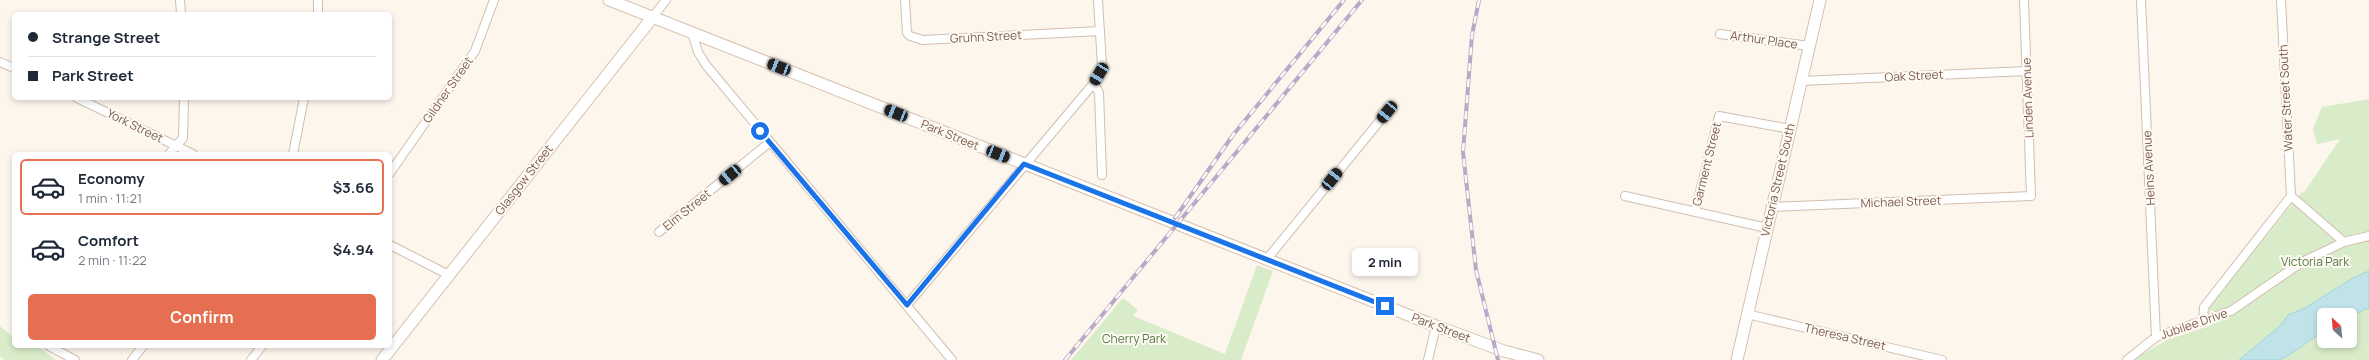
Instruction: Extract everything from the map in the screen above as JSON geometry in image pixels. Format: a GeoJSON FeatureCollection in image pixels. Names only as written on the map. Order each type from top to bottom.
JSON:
{"type":"FeatureCollection","features":[{"type":"Feature","properties":{"kind":"street"},"geometry":{"type":"LineString","coordinates":[[180,0],[181,12]]}},
{"type":"Feature","properties":{"kind":"street"},"geometry":{"type":"LineString","coordinates":[[318,0],[318,12]]}},
{"type":"Feature","properties":{"kind":"street","name":"Gildner Street"},"geometry":{"type":"LineString","coordinates":[[392,170],[475,51],[494,0]]}},
{"type":"Feature","properties":{"kind":"street","name":"Park Street"},"geometry":{"type":"LineString","coordinates":[[609,0],[1436,326],[1496,348],[1538,360]]}},
{"type":"Feature","properties":{"kind":"street","name":"Glasgow Street"},"geometry":{"type":"LineString","coordinates":[[392,347],[666,0]]}},
{"type":"Feature","properties":{"kind":"street","name":"Gruhn Street"},"geometry":{"type":"LineString","coordinates":[[905,0],[907,33],[910,36],[923,40],[1100,31]]}},
{"type":"Feature","properties":{"kind":"street"},"geometry":{"type":"LineString","coordinates":[[907,305],[1024,164],[1094,83],[1102,66],[1098,0]]}},
{"type":"Feature","properties":{"kind":"street","name":"Victoria Street South"},"geometry":{"type":"LineString","coordinates":[[1737,360],[1771,207],[1820,0]]}},
{"type":"Feature","properties":{"kind":"street","name":"Linden Avenue"},"geometry":{"type":"LineString","coordinates":[[2024,0],[2028,71],[2031,196]]}},
{"type":"Feature","properties":{"kind":"street","name":"Heins Avenue"},"geometry":{"type":"LineString","coordinates":[[2141,0],[2156,337]]}},
{"type":"Feature","properties":{"kind":"street","name":"Water Street South"},"geometry":{"type":"LineString","coordinates":[[2282,0],[2291,196]]}},
{"type":"Feature","properties":{"kind":"street"},"geometry":{"type":"LineString","coordinates":[[692,32],[698,52],[706,65],[952,360]]}},
{"type":"Feature","properties":{"kind":"street","name":"Arthur Place"},"geometry":{"type":"LineString","coordinates":[[1720,34],[1809,46]]}},
{"type":"Feature","properties":{"kind":"street"},"geometry":{"type":"LineString","coordinates":[[0,62],[12,67]]}},
{"type":"Feature","properties":{"kind":"street","name":"Oak Street"},"geometry":{"type":"LineString","coordinates":[[1801,81],[2028,71]]}},
{"type":"Feature","properties":{"kind":"street"},"geometry":{"type":"LineString","coordinates":[[1094,83],[1098,93],[1102,175]]}},
{"type":"Feature","properties":{"kind":"street","name":"York Street"},"geometry":{"type":"LineString","coordinates":[[81,100],[189,152]]}},
{"type":"Feature","properties":{"kind":"street"},"geometry":{"type":"LineString","coordinates":[[171,152],[183,138],[184,100]]}},
{"type":"Feature","properties":{"kind":"street"},"geometry":{"type":"LineString","coordinates":[[293,152],[304,100]]}},
{"type":"Feature","properties":{"kind":"street"},"geometry":{"type":"LineString","coordinates":[[1268,259],[1387,112]]}},
{"type":"Feature","properties":{"kind":"street","name":"Garment Street"},"geometry":{"type":"LineString","coordinates":[[1695,212],[1719,116],[1790,129]]}},
{"type":"Feature","properties":{"kind":"street","name":"Elm Street"},"geometry":{"type":"LineString","coordinates":[[659,232],[770,142]]}},
{"type":"Feature","properties":{"kind":"street"},"geometry":{"type":"LineString","coordinates":[[1625,196],[1767,228]]}},
{"type":"Feature","properties":{"kind":"street","name":"Michael Street"},"geometry":{"type":"LineString","coordinates":[[1771,207],[2031,196]]}},
{"type":"Feature","properties":{"kind":"street"},"geometry":{"type":"LineString","coordinates":[[2203,322],[2204,307],[2291,196],[2344,242]]}},
{"type":"Feature","properties":{"kind":"street","name":"Jubilee Drive"},"geometry":{"type":"LineString","coordinates":[[2127,360],[2156,337],[2203,322],[2231,311],[2302,262],[2344,242],[2369,236]]}},
{"type":"Feature","properties":{"kind":"street"},"geometry":{"type":"LineString","coordinates":[[392,246],[449,275]]}},
{"type":"Feature","properties":{"kind":"street","name":"Theresa Street"},"geometry":{"type":"LineString","coordinates":[[1747,314],[1942,360]]}},
{"type":"Feature","properties":{"kind":"street"},"geometry":{"type":"LineString","coordinates":[[1428,360],[1436,326]]}},
{"type":"Feature","properties":{"kind":"street"},"geometry":{"type":"LineString","coordinates":[[51,348],[75,360]]}},
{"type":"Feature","properties":{"kind":"street"},"geometry":{"type":"LineString","coordinates":[[132,360],[141,348]]}},
{"type":"Feature","properties":{"kind":"street"},"geometry":{"type":"LineString","coordinates":[[251,360],[260,348]]}},
{"type":"Feature","properties":{"kind":"street","name":"Glasgow Street"},"geometry":{"type":"LineString","coordinates":[[382,360],[391,348]]}},
{"type":"Feature","properties":{"kind":"green space","name":"Victoria Park"},"geometry":{"type":"Polygon","coordinates":[[[2369,99],[2369,360],[2132,360],[2167,340],[2212,325],[2209,307],[2301,193],[2305,191],[2340,139],[2317,144],[2313,129],[2322,107],[2369,99]]]}},
{"type":"Feature","properties":{"kind":"green space","name":"Cherry Park"},"geometry":{"type":"Polygon","coordinates":[[[1257,265],[1273,271],[1241,360],[1071,360],[1123,298],[1138,310],[1133,316],[1225,354],[1257,265]]]}},
{"type":"Feature","properties":{"kind":"green space"},"geometry":{"type":"Polygon","coordinates":[[[0,326],[12,336],[12,348],[41,348],[56,360],[5,360],[0,356],[0,326]]]}},
{"type":"Feature","properties":{"kind":"water"},"geometry":{"type":"Polygon","coordinates":[[[2369,271],[2369,309],[2365,309],[2357,313],[2357,308],[2317,308],[2317,336],[2290,355],[2279,360],[2239,360],[2280,326],[2288,315],[2305,308],[2353,278],[2369,271]]]}},
{"type":"Feature","properties":{"kind":"railway"},"geometry":{"type":"LineString","coordinates":[[1175,218],[1233,135],[1344,0]]}},
{"type":"Feature","properties":{"kind":"railway"},"geometry":{"type":"LineString","coordinates":[[1065,360],[1362,0]]}},
{"type":"Feature","properties":{"kind":"railway"},"geometry":{"type":"LineString","coordinates":[[1479,0],[1472,35],[1463,152],[1476,270],[1498,360]]}},
{"type":"Feature","properties":{"kind":"route"},"geometry":{"type":"LineString","coordinates":[[760,131],[907,305],[1024,164],[1385,306]]}}]}
